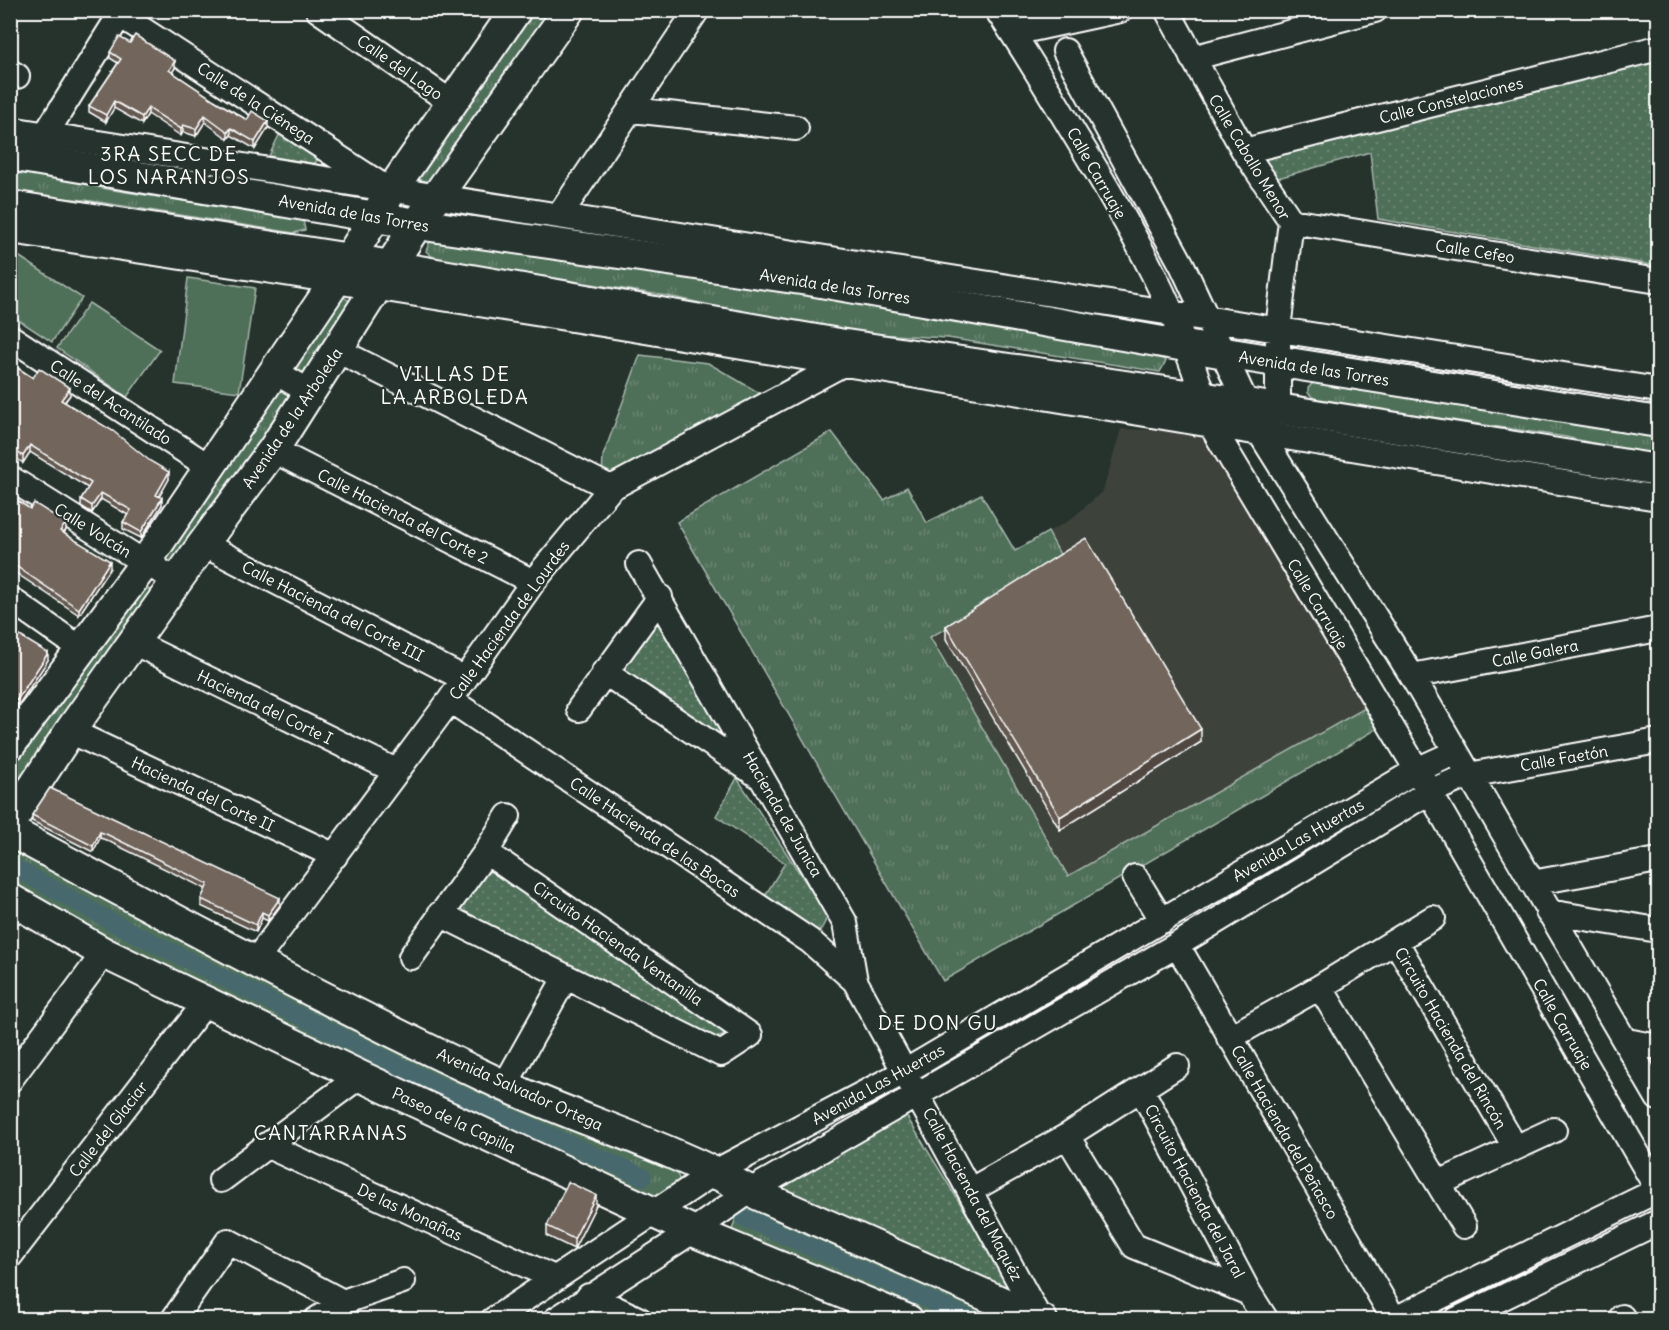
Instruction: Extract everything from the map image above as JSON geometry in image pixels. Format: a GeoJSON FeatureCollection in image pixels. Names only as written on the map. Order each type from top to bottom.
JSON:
{"type":"FeatureCollection","features":[{"type":"Feature","properties":{"kind":"main road"},"geometry":{"type":"LineString","coordinates":[[13,738],[145,563],[211,468],[392,191],[516,10]]}},
{"type":"Feature","properties":{"kind":"main road","name":"Avenida de la Arboleda"},"geometry":{"type":"LineString","coordinates":[[10,823],[70,731],[202,544],[273,450],[339,351],[417,224],[569,10]]}},
{"type":"Feature","properties":{"kind":"main road","name":"Avenida de las Torres"},"geometry":{"type":"LineString","coordinates":[[10,155],[417,224],[815,281],[1278,362],[1659,423]]}},
{"type":"Feature","properties":{"kind":"main road"},"geometry":{"type":"LineString","coordinates":[[10,206],[383,277],[827,342],[1208,411],[1247,404],[1659,470]]}},
{"type":"Feature","properties":{"kind":"main road","name":"Avenida Salvador Ortega"},"geometry":{"type":"LineString","coordinates":[[10,831],[254,963],[505,1085],[715,1172],[750,1191],[1041,1319]]}},
{"type":"Feature","properties":{"kind":"main road","name":"Paseo de la Capilla"},"geometry":{"type":"LineString","coordinates":[[10,899],[104,953],[360,1076],[693,1231],[908,1320]]}},
{"type":"Feature","properties":{"kind":"street","name":"Calle del Lago"},"geometry":{"type":"LineString","coordinates":[[318,10],[452,103]]}},
{"type":"Feature","properties":{"kind":"street"},"geometry":{"type":"LineString","coordinates":[[559,216],[697,10]]}},
{"type":"Feature","properties":{"kind":"street","name":"Calle Carruaje"},"geometry":{"type":"LineString","coordinates":[[997,10],[1107,186],[1173,312],[1187,346],[1208,411],[1659,1190]]}},
{"type":"Feature","properties":{"kind":"street"},"geometry":{"type":"LineString","coordinates":[[1013,33],[1120,10]]}},
{"type":"Feature","properties":{"kind":"street","name":"Calle Caballo Menor"},"geometry":{"type":"LineString","coordinates":[[1167,10],[1244,151],[1292,221],[1278,329],[1278,409]]}},
{"type":"Feature","properties":{"kind":"street"},"geometry":{"type":"LineString","coordinates":[[1192,58],[1375,10]]}},
{"type":"Feature","properties":{"kind":"street"},"geometry":{"type":"LineString","coordinates":[[45,135],[121,13]]}},
{"type":"Feature","properties":{"kind":"street","name":"Calle de la Ciénega"},"geometry":{"type":"LineString","coordinates":[[121,13],[392,191]]}},
{"type":"Feature","properties":{"kind":"street","name":"Calle Constelaciones"},"geometry":{"type":"LineString","coordinates":[[1244,151],[1659,48]]}},
{"type":"Feature","properties":{"kind":"street"},"geometry":{"type":"LineString","coordinates":[[1065,51],[1208,318],[1260,433],[1412,676],[1548,912],[1659,1098]]}},
{"type":"Feature","properties":{"kind":"street"},"geometry":{"type":"LineString","coordinates":[[632,110],[796,128]]}},
{"type":"Feature","properties":{"kind":"street","name":"Avenida de las Torres"},"geometry":{"type":"LineString","coordinates":[[10,129],[1659,390]]}},
{"type":"Feature","properties":{"kind":"street","name":"Calle Cefeo"},"geometry":{"type":"LineString","coordinates":[[1292,221],[1659,281]]}},
{"type":"Feature","properties":{"kind":"street"},"geometry":{"type":"LineString","coordinates":[[10,231],[343,269]]}},
{"type":"Feature","properties":{"kind":"street"},"geometry":{"type":"LineString","coordinates":[[383,277],[841,365],[1208,411],[1260,433],[1659,498]]}},
{"type":"Feature","properties":{"kind":"street","name":"Calle del Acantilado"},"geometry":{"type":"LineString","coordinates":[[10,337],[211,468]]}},
{"type":"Feature","properties":{"kind":"street"},"geometry":{"type":"LineString","coordinates":[[339,351],[611,488]]}},
{"type":"Feature","properties":{"kind":"street","name":"Calle Hacienda de Lourdes"},"geometry":{"type":"LineString","coordinates":[[254,963],[450,700],[463,678],[533,582],[611,488],[841,365]]}},
{"type":"Feature","properties":{"kind":"street"},"geometry":{"type":"LineString","coordinates":[[275,372],[310,392]]}},
{"type":"Feature","properties":{"kind":"street"},"geometry":{"type":"LineString","coordinates":[[1260,433],[1278,409]]}},
{"type":"Feature","properties":{"kind":"street","name":"Calle Hacienda del Corte 2"},"geometry":{"type":"LineString","coordinates":[[273,450],[533,582]]}},
{"type":"Feature","properties":{"kind":"street","name":"Calle Volcán"},"geometry":{"type":"LineString","coordinates":[[10,478],[145,563],[177,580]]}},
{"type":"Feature","properties":{"kind":"street","name":"Calle Hacienda del Corte III"},"geometry":{"type":"LineString","coordinates":[[202,544],[463,678]]}},
{"type":"Feature","properties":{"kind":"street","name":"Hacienda de Junica"},"geometry":{"type":"LineString","coordinates":[[639,564],[845,923],[855,981],[906,1071]]}},
{"type":"Feature","properties":{"kind":"street"},"geometry":{"type":"LineString","coordinates":[[579,709],[660,597]]}},
{"type":"Feature","properties":{"kind":"street"},"geometry":{"type":"LineString","coordinates":[[10,600],[80,648]]}},
{"type":"Feature","properties":{"kind":"street","name":"Calle Galera"},"geometry":{"type":"LineString","coordinates":[[1412,676],[1659,629]]}},
{"type":"Feature","properties":{"kind":"street","name":"Hacienda del Corte I"},"geometry":{"type":"LineString","coordinates":[[133,642],[396,771]]}},
{"type":"Feature","properties":{"kind":"street"},"geometry":{"type":"LineString","coordinates":[[604,672],[763,779]]}},
{"type":"Feature","properties":{"kind":"street","name":"Calle Hacienda de las Bocas"},"geometry":{"type":"LineString","coordinates":[[450,700],[810,942],[855,981]]}},
{"type":"Feature","properties":{"kind":"street","name":"Hacienda del Corte II"},"geometry":{"type":"LineString","coordinates":[[70,731],[335,856]]}},
{"type":"Feature","properties":{"kind":"street","name":"Calle Faetón"},"geometry":{"type":"LineString","coordinates":[[1469,775],[1659,741]]}},
{"type":"Feature","properties":{"kind":"street","name":"Avenida Las Huertas"},"geometry":{"type":"LineString","coordinates":[[493,1320],[715,1172],[906,1071],[1417,770],[1456,752]]}},
{"type":"Feature","properties":{"kind":"street","name":"Avenida Las Huertas"},"geometry":{"type":"LineString","coordinates":[[555,1320],[693,1231],[750,1191],[918,1092],[1177,945],[1429,792],[1469,775]]}},
{"type":"Feature","properties":{"kind":"street"},"geometry":{"type":"LineString","coordinates":[[411,957],[486,852],[508,816]]}},
{"type":"Feature","properties":{"kind":"street","name":"Circuito Hacienda Ventanilla"},"geometry":{"type":"LineString","coordinates":[[486,852],[750,1035],[721,1054],[565,978]]}},
{"type":"Feature","properties":{"kind":"street"},"geometry":{"type":"LineString","coordinates":[[1532,883],[1659,860]]}},
{"type":"Feature","properties":{"kind":"street"},"geometry":{"type":"LineString","coordinates":[[1135,876],[1162,921]]}},
{"type":"Feature","properties":{"kind":"street"},"geometry":{"type":"LineString","coordinates":[[1548,912],[1659,930]]}},
{"type":"Feature","properties":{"kind":"street"},"geometry":{"type":"LineString","coordinates":[[440,914],[565,978],[505,1085]]}},
{"type":"Feature","properties":{"kind":"street"},"geometry":{"type":"LineString","coordinates":[[1396,942],[1433,918]]}},
{"type":"Feature","properties":{"kind":"street"},"geometry":{"type":"LineString","coordinates":[[810,942],[830,935],[845,923]]}},
{"type":"Feature","properties":{"kind":"street","name":"Circuito Hacienda del Rincón"},"geometry":{"type":"LineString","coordinates":[[1229,1038],[1396,942],[1515,1147]]}},
{"type":"Feature","properties":{"kind":"street","name":"Calle Hacienda del Peñasco"},"geometry":{"type":"LineString","coordinates":[[1177,945],[1394,1319]]}},
{"type":"Feature","properties":{"kind":"street"},"geometry":{"type":"LineString","coordinates":[[10,1080],[104,953]]}},
{"type":"Feature","properties":{"kind":"street"},"geometry":{"type":"LineString","coordinates":[[1320,987],[1464,1226]]}},
{"type":"Feature","properties":{"kind":"street","name":"Calle del Glaciar"},"geometry":{"type":"LineString","coordinates":[[10,1256],[206,1002]]}},
{"type":"Feature","properties":{"kind":"street"},"geometry":{"type":"LineString","coordinates":[[1627,1041],[1659,1047]]}},
{"type":"Feature","properties":{"kind":"street","name":"Circuito Hacienda del Jaral"},"geometry":{"type":"LineString","coordinates":[[971,1190],[1067,1136],[1177,1066]]}},
{"type":"Feature","properties":{"kind":"street","name":"Calle Hacienda del Maquéz"},"geometry":{"type":"LineString","coordinates":[[906,1071],[1041,1319]]}},
{"type":"Feature","properties":{"kind":"street"},"geometry":{"type":"LineString","coordinates":[[221,1180],[360,1076]]}},
{"type":"Feature","properties":{"kind":"street","name":"Circuito Hacienda del Jaral"},"geometry":{"type":"LineString","coordinates":[[1141,1089],[1249,1293],[1266,1320]]}},
{"type":"Feature","properties":{"kind":"street","name":"Circuito Hacienda del Rincón"},"geometry":{"type":"LineString","coordinates":[[1438,1184],[1554,1130]]}},
{"type":"Feature","properties":{"kind":"street","name":"Circuito Hacienda del Jaral"},"geometry":{"type":"LineString","coordinates":[[1067,1136],[1134,1246],[1249,1293]]}},
{"type":"Feature","properties":{"kind":"street","name":"De las Monañas"},"geometry":{"type":"LineString","coordinates":[[266,1145],[554,1278]]}},
{"type":"Feature","properties":{"kind":"street"},"geometry":{"type":"LineString","coordinates":[[1394,1319],[1659,1190]]}},
{"type":"Feature","properties":{"kind":"street"},"geometry":{"type":"LineString","coordinates":[[1456,1320],[1659,1222]]}},
{"type":"Feature","properties":{"kind":"street"},"geometry":{"type":"LineString","coordinates":[[173,1320],[228,1241],[343,1302]]}},
{"type":"Feature","properties":{"kind":"street"},"geometry":{"type":"LineString","coordinates":[[1542,1247],[1555,1272]]}},
{"type":"Feature","properties":{"kind":"street"},"geometry":{"type":"LineString","coordinates":[[316,1320],[343,1302],[402,1281]]}},
{"type":"Feature","properties":{"kind":"street"},"geometry":{"type":"LineString","coordinates":[[590,1296],[640,1320]]}},
{"type":"Feature","properties":{"kind":"shaded area"},"geometry":{"type":"Polygon","coordinates":[[[1121,429],[1203,432],[1365,708],[1068,876],[930,637],[1003,597],[1062,560],[1048,532],[1070,520],[1103,491],[1121,429]]]}},
{"type":"Feature","properties":{"kind":"green space"},"geometry":{"type":"Polygon","coordinates":[[[532,11],[555,11],[435,185],[416,178],[532,11]]]}},
{"type":"Feature","properties":{"kind":"green space"},"geometry":{"type":"Polygon","coordinates":[[[1658,62],[1658,266],[1378,219],[1370,152],[1275,179],[1263,160],[1658,62]]]}},
{"type":"Feature","properties":{"kind":"green space"},"geometry":{"type":"Polygon","coordinates":[[[280,133],[317,156],[317,161],[313,164],[269,156],[280,133]]]}},
{"type":"Feature","properties":{"kind":"green space"},"geometry":{"type":"Polygon","coordinates":[[[10,167],[107,189],[295,218],[303,220],[305,230],[294,233],[85,200],[11,194],[10,167]]]}},
{"type":"Feature","properties":{"kind":"green space"},"geometry":{"type":"Polygon","coordinates":[[[430,241],[902,309],[948,320],[1154,353],[1161,355],[1166,361],[1160,372],[948,338],[835,332],[673,297],[435,259],[426,251],[430,241]]]}},
{"type":"Feature","properties":{"kind":"green space"},"geometry":{"type":"Polygon","coordinates":[[[11,251],[82,298],[52,342],[11,315],[11,251]]]}},
{"type":"Feature","properties":{"kind":"green space"},"geometry":{"type":"Polygon","coordinates":[[[188,278],[255,288],[239,392],[175,384],[188,278]]]}},
{"type":"Feature","properties":{"kind":"green space"},"geometry":{"type":"Polygon","coordinates":[[[338,293],[355,305],[308,381],[285,370],[338,293]]]}},
{"type":"Feature","properties":{"kind":"green space"},"geometry":{"type":"Polygon","coordinates":[[[89,303],[160,350],[127,397],[57,348],[89,303]]]}},
{"type":"Feature","properties":{"kind":"green space"},"geometry":{"type":"Polygon","coordinates":[[[640,355],[708,363],[763,395],[602,478],[603,456],[640,355]]]}},
{"type":"Feature","properties":{"kind":"green space"},"geometry":{"type":"Polygon","coordinates":[[[1317,379],[1658,428],[1658,459],[1566,437],[1316,400],[1308,393],[1308,388],[1317,379]]]}},
{"type":"Feature","properties":{"kind":"green space"},"geometry":{"type":"Polygon","coordinates":[[[276,383],[297,395],[172,570],[154,560],[276,383]]]}},
{"type":"Feature","properties":{"kind":"green space"},"geometry":{"type":"Polygon","coordinates":[[[832,432],[884,500],[907,487],[927,523],[981,494],[1015,551],[1048,532],[1063,560],[1003,597],[930,637],[1068,876],[1365,708],[1377,729],[943,981],[677,522],[832,432]]]}},
{"type":"Feature","properties":{"kind":"green space"},"geometry":{"type":"Polygon","coordinates":[[[139,583],[153,592],[11,801],[11,769],[139,583]]]}},
{"type":"Feature","properties":{"kind":"green space"},"geometry":{"type":"Polygon","coordinates":[[[650,610],[721,730],[723,737],[717,744],[612,671],[650,610]]]}},
{"type":"Feature","properties":{"kind":"green space"},"geometry":{"type":"Polygon","coordinates":[[[737,778],[822,907],[827,918],[821,930],[808,934],[761,902],[785,863],[716,816],[737,778]]]}},
{"type":"Feature","properties":{"kind":"green space"},"geometry":{"type":"Polygon","coordinates":[[[10,836],[674,1166],[680,1181],[673,1195],[653,1198],[222,1003],[11,892],[10,836]]]}},
{"type":"Feature","properties":{"kind":"green space"},"geometry":{"type":"Polygon","coordinates":[[[484,863],[724,1030],[723,1036],[707,1040],[451,911],[484,863]]]}},
{"type":"Feature","properties":{"kind":"green space"},"geometry":{"type":"Polygon","coordinates":[[[902,1109],[1024,1307],[766,1189],[902,1109]]]}},
{"type":"Feature","properties":{"kind":"green space"},"geometry":{"type":"Polygon","coordinates":[[[752,1206],[1007,1319],[925,1319],[741,1243],[732,1230],[738,1210],[752,1206]]]}},
{"type":"Feature","properties":{"kind":"building"},"geometry":{"type":"Polygon","coordinates":[[[135,35],[175,61],[169,70],[214,100],[247,120],[252,111],[268,121],[255,142],[231,128],[228,132],[205,115],[196,129],[183,125],[181,129],[148,108],[142,117],[114,101],[106,115],[89,106],[121,59],[110,52],[119,37],[130,43],[135,35]]]}},
{"type":"Feature","properties":{"kind":"building"},"geometry":{"type":"Polygon","coordinates":[[[10,363],[33,378],[39,368],[70,388],[61,400],[113,431],[150,461],[169,472],[156,495],[162,498],[141,532],[123,522],[131,510],[101,493],[92,506],[81,499],[91,483],[30,445],[23,456],[10,448],[10,363]]]}},
{"type":"Feature","properties":{"kind":"building"},"geometry":{"type":"Polygon","coordinates":[[[10,496],[30,509],[34,503],[66,523],[60,531],[110,561],[79,609],[10,562],[10,496]]]}},
{"type":"Feature","properties":{"kind":"building"},"geometry":{"type":"Polygon","coordinates":[[[1086,538],[1201,729],[1060,817],[946,626],[1086,538]]]}},
{"type":"Feature","properties":{"kind":"building"},"geometry":{"type":"Polygon","coordinates":[[[10,630],[48,653],[17,700],[10,695],[10,630]]]}},
{"type":"Feature","properties":{"kind":"building"},"geometry":{"type":"Polygon","coordinates":[[[50,788],[280,898],[268,915],[262,912],[256,925],[201,899],[208,884],[106,834],[100,832],[93,846],[32,815],[50,788]]]}},
{"type":"Feature","properties":{"kind":"building"},"geometry":{"type":"Polygon","coordinates":[[[568,1182],[596,1195],[574,1239],[547,1226],[568,1182]]]}},
{"type":"Feature","properties":{"kind":"waterway"},"geometry":{"type":"LineString","coordinates":[[10,865],[116,924],[439,1086],[643,1177]]}},
{"type":"Feature","properties":{"kind":"waterway"},"geometry":{"type":"LineString","coordinates":[[743,1217],[973,1320]]}},
{"type":"Feature","properties":{"kind":"district","name":"3RA SECC DE LOS NARANJOS"},"geometry":{"type":"Point","coordinates":[169,164]}},
{"type":"Feature","properties":{"kind":"district","name":"VILLAS DE LA ARBOLEDA"},"geometry":{"type":"Point","coordinates":[455,384]}},
{"type":"Feature","properties":{"kind":"district","name":"DE DON GU"},"geometry":{"type":"Point","coordinates":[938,1022]}},
{"type":"Feature","properties":{"kind":"district","name":"CANTARRANAS"},"geometry":{"type":"Point","coordinates":[331,1132]}}]}
